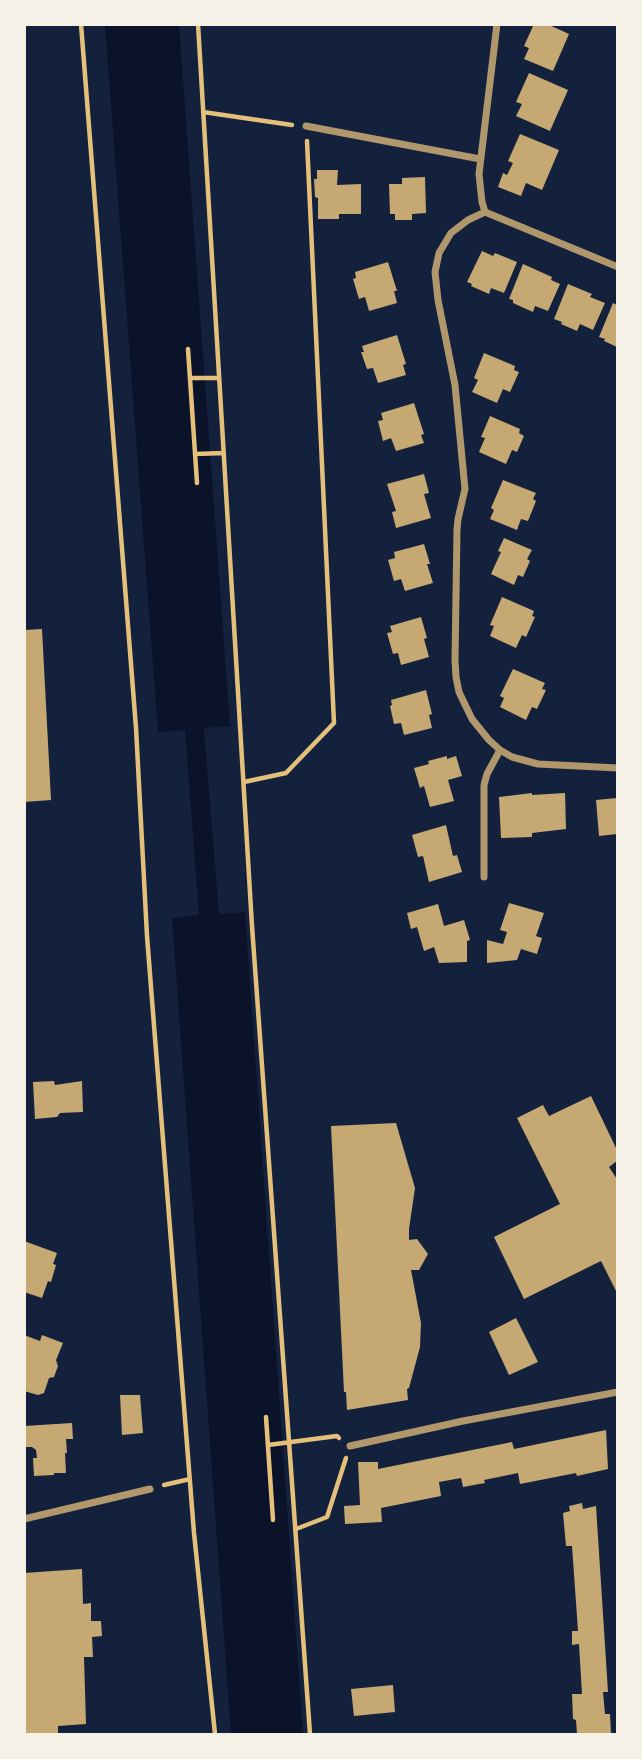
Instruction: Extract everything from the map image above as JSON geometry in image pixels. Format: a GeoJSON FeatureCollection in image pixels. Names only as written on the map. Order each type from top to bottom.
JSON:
{"type":"FeatureCollection","features":[{"type":"Feature","properties":{"kind":"street"},"geometry":{"type":"LineString","coordinates":[[485,212],[479,183],[480,159],[497,24]]}},
{"type":"Feature","properties":{"kind":"street"},"geometry":{"type":"LineString","coordinates":[[306,126],[480,159]]}},
{"type":"Feature","properties":{"kind":"street"},"geometry":{"type":"LineString","coordinates":[[485,212],[618,267]]}},
{"type":"Feature","properties":{"kind":"street"},"geometry":{"type":"LineString","coordinates":[[485,212],[451,233],[439,253],[435,272],[455,385],[465,489],[457,530],[455,660],[459,692],[472,719],[489,740],[500,750],[523,761],[618,768]]}},
{"type":"Feature","properties":{"kind":"street"},"geometry":{"type":"LineString","coordinates":[[484,877],[484,785],[500,750]]}},
{"type":"Feature","properties":{"kind":"street"},"geometry":{"type":"LineString","coordinates":[[350,1446],[463,1421],[618,1392]]}},
{"type":"Feature","properties":{"kind":"street"},"geometry":{"type":"LineString","coordinates":[[24,1519],[150,1489]]}},
{"type":"Feature","properties":{"kind":"path"},"geometry":{"type":"LineString","coordinates":[[81,24],[136,728],[147,936],[190,1479],[215,1734]]}},
{"type":"Feature","properties":{"kind":"path"},"geometry":{"type":"LineString","coordinates":[[198,24],[252,926],[310,1734]]}},
{"type":"Feature","properties":{"kind":"path"},"geometry":{"type":"LineString","coordinates":[[202,112],[306,126],[334,723],[286,773],[244,782]]}},
{"type":"Feature","properties":{"kind":"path"},"geometry":{"type":"LineString","coordinates":[[188,349],[197,483]]}},
{"type":"Feature","properties":{"kind":"path"},"geometry":{"type":"LineString","coordinates":[[190,378],[219,378]]}},
{"type":"Feature","properties":{"kind":"path"},"geometry":{"type":"LineString","coordinates":[[195,454],[224,453]]}},
{"type":"Feature","properties":{"kind":"path"},"geometry":{"type":"LineString","coordinates":[[266,1417],[273,1520]]}},
{"type":"Feature","properties":{"kind":"path"},"geometry":{"type":"LineString","coordinates":[[268,1445],[333,1437]]}},
{"type":"Feature","properties":{"kind":"path"},"geometry":{"type":"LineString","coordinates":[[296,1529],[327,1517],[350,1446]]}},
{"type":"Feature","properties":{"kind":"path"},"geometry":{"type":"LineString","coordinates":[[150,1489],[190,1479]]}},
{"type":"Feature","properties":{"kind":"water"},"geometry":{"type":"Polygon","coordinates":[[[105,25],[179,25],[230,726],[204,728],[219,914],[245,912],[303,1734],[231,1734],[172,918],[199,915],[185,730],[158,732],[105,25]]]}},
{"type":"Feature","properties":{"kind":"building"},"geometry":{"type":"Polygon","coordinates":[[[534,24],[547,24],[569,34],[553,71],[524,59],[529,48],[524,46],[534,24]]]}},
{"type":"Feature","properties":{"kind":"building"},"geometry":{"type":"Polygon","coordinates":[[[529,73],[568,90],[550,131],[516,116],[522,104],[516,102],[529,73]]]}},
{"type":"Feature","properties":{"kind":"building"},"geometry":{"type":"Polygon","coordinates":[[[520,134],[559,150],[542,190],[526,183],[521,196],[498,187],[503,173],[507,175],[513,163],[508,161],[520,134]]]}},
{"type":"Feature","properties":{"kind":"building"},"geometry":{"type":"Polygon","coordinates":[[[317,170],[338,170],[337,185],[361,184],[361,214],[339,214],[339,219],[318,219],[314,179],[317,179],[317,170]]]}},
{"type":"Feature","properties":{"kind":"building"},"geometry":{"type":"Polygon","coordinates":[[[425,177],[426,213],[412,214],[412,220],[395,220],[395,214],[390,214],[389,184],[402,184],[402,178],[425,177]]]}},
{"type":"Feature","properties":{"kind":"building"},"geometry":{"type":"Polygon","coordinates":[[[482,251],[517,262],[504,293],[491,288],[489,294],[467,282],[482,251]]]}},
{"type":"Feature","properties":{"kind":"building"},"geometry":{"type":"Polygon","coordinates":[[[388,262],[397,291],[394,291],[397,303],[369,311],[365,297],[359,299],[353,279],[356,278],[355,272],[388,262]]]}},
{"type":"Feature","properties":{"kind":"building"},"geometry":{"type":"Polygon","coordinates":[[[523,264],[552,277],[551,280],[560,284],[548,311],[535,306],[533,312],[509,299],[523,264]]]}},
{"type":"Feature","properties":{"kind":"building"},"geometry":{"type":"Polygon","coordinates":[[[568,284],[605,303],[593,330],[580,324],[577,331],[554,319],[568,284]]]}},
{"type":"Feature","properties":{"kind":"building"},"geometry":{"type":"Polygon","coordinates":[[[613,303],[617,305],[617,347],[599,337],[613,303]]]}},
{"type":"Feature","properties":{"kind":"building"},"geometry":{"type":"Polygon","coordinates":[[[397,335],[406,364],[403,365],[406,375],[378,383],[373,368],[367,369],[361,352],[364,352],[362,346],[397,335]]]}},
{"type":"Feature","properties":{"kind":"building"},"geometry":{"type":"Polygon","coordinates":[[[484,353],[515,366],[514,370],[519,372],[510,392],[503,389],[497,403],[472,392],[478,380],[474,378],[484,353]]]}},
{"type":"Feature","properties":{"kind":"building"},"geometry":{"type":"Polygon","coordinates":[[[414,403],[424,434],[421,435],[424,443],[396,451],[391,438],[383,441],[378,421],[383,420],[381,413],[414,403]]]}},
{"type":"Feature","properties":{"kind":"building"},"geometry":{"type":"Polygon","coordinates":[[[490,416],[520,429],[519,433],[524,436],[517,452],[512,450],[506,464],[479,452],[485,438],[481,437],[490,416]]]}},
{"type":"Feature","properties":{"kind":"building"},"geometry":{"type":"Polygon","coordinates":[[[424,474],[429,493],[424,494],[431,518],[396,528],[392,512],[396,511],[387,484],[424,474]]]}},
{"type":"Feature","properties":{"kind":"building"},"geometry":{"type":"Polygon","coordinates":[[[503,480],[536,493],[533,499],[536,501],[528,521],[521,519],[517,530],[490,519],[494,510],[491,508],[503,480]]]}},
{"type":"Feature","properties":{"kind":"building"},"geometry":{"type":"Polygon","coordinates":[[[504,538],[532,550],[523,577],[518,575],[514,585],[491,574],[504,538]]]}},
{"type":"Feature","properties":{"kind":"building"},"geometry":{"type":"Polygon","coordinates":[[[424,544],[433,583],[405,591],[401,579],[394,581],[388,560],[395,558],[394,552],[424,544]]]}},
{"type":"Feature","properties":{"kind":"building"},"geometry":{"type":"Polygon","coordinates":[[[502,597],[534,611],[532,616],[535,617],[526,637],[522,635],[516,648],[490,636],[494,626],[490,625],[502,597]]]}},
{"type":"Feature","properties":{"kind":"building"},"geometry":{"type":"Polygon","coordinates":[[[421,617],[429,657],[401,665],[398,653],[393,654],[387,633],[392,632],[390,626],[421,617]]]}},
{"type":"Feature","properties":{"kind":"building"},"geometry":{"type":"Polygon","coordinates":[[[42,629],[51,800],[24,802],[24,630],[42,629]]]}},
{"type":"Feature","properties":{"kind":"building"},"geometry":{"type":"Polygon","coordinates":[[[513,669],[545,683],[542,689],[546,690],[537,709],[532,707],[526,720],[500,707],[504,698],[500,696],[513,669]]]}},
{"type":"Feature","properties":{"kind":"building"},"geometry":{"type":"Polygon","coordinates":[[[426,690],[432,714],[429,715],[432,728],[404,735],[401,723],[394,724],[391,700],[426,690]]]}},
{"type":"Feature","properties":{"kind":"building"},"geometry":{"type":"Polygon","coordinates":[[[447,756],[447,759],[456,756],[462,776],[448,780],[454,801],[430,807],[424,786],[420,788],[414,768],[447,756]]]}},
{"type":"Feature","properties":{"kind":"building"},"geometry":{"type":"Polygon","coordinates":[[[565,793],[566,829],[532,833],[532,837],[501,838],[499,797],[565,793]]]}},
{"type":"Feature","properties":{"kind":"building"},"geometry":{"type":"Polygon","coordinates":[[[617,798],[617,834],[599,836],[596,800],[617,798]]]}},
{"type":"Feature","properties":{"kind":"building"},"geometry":{"type":"Polygon","coordinates":[[[446,825],[453,856],[457,855],[462,872],[429,882],[423,856],[418,857],[412,835],[446,825]]]}},
{"type":"Feature","properties":{"kind":"building"},"geometry":{"type":"Polygon","coordinates":[[[509,903],[544,913],[536,936],[542,938],[537,954],[521,949],[517,960],[487,963],[487,940],[503,944],[507,932],[500,930],[509,903]]]}},
{"type":"Feature","properties":{"kind":"building"},"geometry":{"type":"Polygon","coordinates":[[[438,904],[444,926],[464,920],[470,940],[467,941],[467,962],[439,963],[434,947],[424,951],[417,927],[411,929],[407,913],[438,904]]]}},
{"type":"Feature","properties":{"kind":"building"},"geometry":{"type":"Polygon","coordinates":[[[54,1081],[55,1085],[82,1081],[83,1112],[60,1113],[57,1117],[35,1119],[33,1082],[54,1081]]]}},
{"type":"Feature","properties":{"kind":"building"},"geometry":{"type":"Polygon","coordinates":[[[591,1096],[617,1150],[617,1161],[609,1167],[617,1179],[617,1293],[601,1261],[524,1299],[494,1237],[560,1204],[517,1118],[543,1105],[549,1116],[591,1096]]]}},
{"type":"Feature","properties":{"kind":"building"},"geometry":{"type":"Polygon","coordinates":[[[396,1123],[415,1188],[409,1240],[417,1239],[428,1254],[419,1270],[411,1270],[421,1323],[420,1347],[407,1389],[408,1400],[347,1410],[331,1126],[396,1123]]]}},
{"type":"Feature","properties":{"kind":"building"},"geometry":{"type":"Polygon","coordinates":[[[24,1241],[57,1253],[51,1282],[48,1281],[42,1298],[24,1292],[24,1241]]]}},
{"type":"Feature","properties":{"kind":"building"},"geometry":{"type":"Polygon","coordinates":[[[516,1318],[538,1362],[509,1375],[489,1332],[516,1318]]]}},
{"type":"Feature","properties":{"kind":"building"},"geometry":{"type":"Polygon","coordinates":[[[24,1335],[40,1341],[42,1335],[63,1343],[56,1360],[58,1366],[54,1377],[49,1378],[44,1393],[38,1395],[24,1391],[24,1335]]]}},
{"type":"Feature","properties":{"kind":"building"},"geometry":{"type":"Polygon","coordinates":[[[120,1395],[140,1395],[143,1433],[122,1435],[120,1395]]]}},
{"type":"Feature","properties":{"kind":"building"},"geometry":{"type":"Polygon","coordinates":[[[72,1423],[73,1439],[66,1439],[66,1473],[34,1476],[33,1458],[37,1458],[36,1450],[24,1447],[24,1426],[72,1423]]]}},
{"type":"Feature","properties":{"kind":"building"},"geometry":{"type":"Polygon","coordinates":[[[606,1430],[608,1469],[520,1484],[518,1473],[463,1487],[461,1478],[439,1482],[441,1496],[381,1508],[382,1522],[345,1524],[344,1506],[360,1505],[358,1462],[378,1462],[378,1469],[512,1442],[514,1449],[606,1430]]]}},
{"type":"Feature","properties":{"kind":"building"},"geometry":{"type":"Polygon","coordinates":[[[582,1503],[583,1509],[596,1506],[608,1692],[603,1692],[605,1714],[610,1714],[611,1734],[577,1734],[576,1720],[573,1719],[572,1694],[582,1694],[579,1644],[572,1645],[572,1631],[578,1631],[572,1546],[566,1546],[563,1513],[570,1511],[569,1506],[582,1503]]]}},
{"type":"Feature","properties":{"kind":"building"},"geometry":{"type":"Polygon","coordinates":[[[82,1569],[83,1604],[91,1603],[91,1621],[101,1621],[102,1636],[92,1637],[93,1657],[84,1657],[86,1724],[58,1726],[58,1734],[24,1734],[24,1573],[82,1569]]]}},
{"type":"Feature","properties":{"kind":"building"},"geometry":{"type":"Polygon","coordinates":[[[393,1685],[395,1712],[354,1716],[351,1689],[393,1685]]]}}]}
